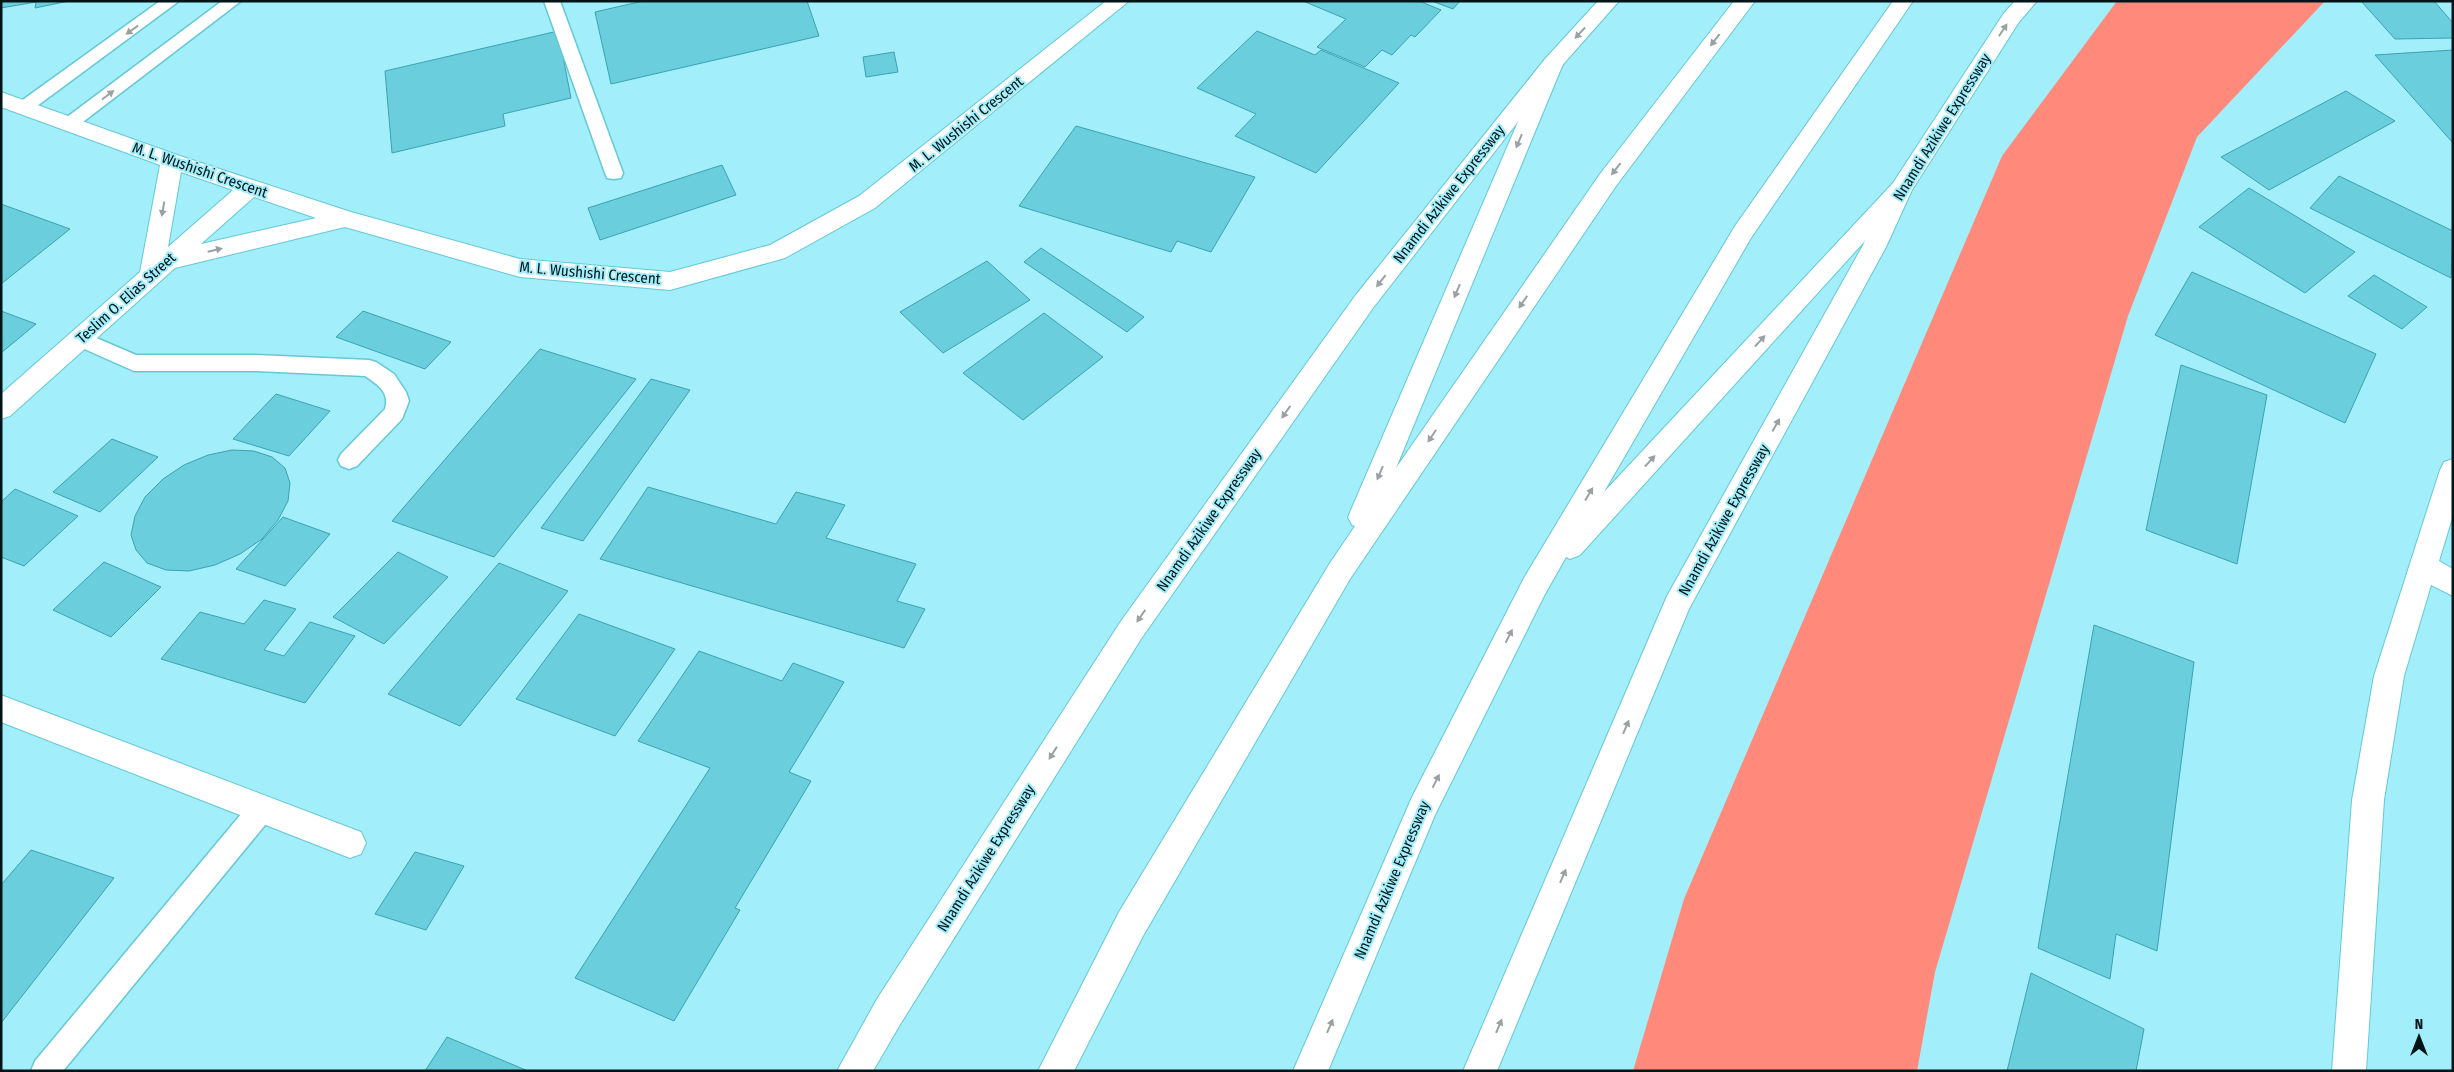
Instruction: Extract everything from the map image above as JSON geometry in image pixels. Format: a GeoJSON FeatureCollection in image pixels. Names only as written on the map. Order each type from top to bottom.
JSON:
{"type":"FeatureCollection","features":[{"type":"Feature","properties":{"kind":"main road","name":"M. L. Wushishi Crescent"},"geometry":{"type":"LineString","coordinates":[[1,99],[172,162],[345,219],[520,268],[670,281],[777,252],[867,202],[1119,1]]}},
{"type":"Feature","properties":{"kind":"main road","name":"Nnamdi Azikiwe Expressway"},"geometry":{"type":"LineString","coordinates":[[854,1071],[1131,630],[1364,302],[1552,64],[1609,1]]}},
{"type":"Feature","properties":{"kind":"main road"},"geometry":{"type":"LineString","coordinates":[[1055,1071],[1131,924],[1340,571],[1608,180],[1745,1]]}},
{"type":"Feature","properties":{"kind":"main road","name":"Nnamdi Azikiwe Expressway"},"geometry":{"type":"LineString","coordinates":[[1310,1071],[1423,807],[1534,587],[1743,232],[1903,1]]}},
{"type":"Feature","properties":{"kind":"main road","name":"Nnamdi Azikiwe Expressway"},"geometry":{"type":"LineString","coordinates":[[1480,1071],[1677,605],[1874,248],[1901,189],[2011,18],[2026,1]]}},
{"type":"Feature","properties":{"kind":"main road"},"geometry":{"type":"LineString","coordinates":[[1340,571],[1552,64]]}},
{"type":"Feature","properties":{"kind":"main road"},"geometry":{"type":"LineString","coordinates":[[172,162],[159,268],[345,219]]}},
{"type":"Feature","properties":{"kind":"main road","name":"Teslim O. Elias Street"},"geometry":{"type":"LineString","coordinates":[[1,409],[251,188]]}},
{"type":"Feature","properties":{"kind":"main road"},"geometry":{"type":"LineString","coordinates":[[1534,587],[1901,189]]}},
{"type":"Feature","properties":{"kind":"main road"},"geometry":{"type":"LineString","coordinates":[[2349,1071],[2368,800],[2388,676],[2453,470]]}},
{"type":"Feature","properties":{"kind":"main road"},"geometry":{"type":"LineString","coordinates":[[2422,565],[2453,584]]}},
{"type":"Feature","properties":{"kind":"main road"},"geometry":{"type":"LineString","coordinates":[[1,708],[350,843]]}},
{"type":"Feature","properties":{"kind":"lane"},"geometry":{"type":"LineString","coordinates":[[23,108],[172,1]]}},
{"type":"Feature","properties":{"kind":"lane"},"geometry":{"type":"LineString","coordinates":[[68,124],[234,1]]}},
{"type":"Feature","properties":{"kind":"lane"},"geometry":{"type":"LineString","coordinates":[[552,1],[614,174]]}},
{"type":"Feature","properties":{"kind":"lane"},"geometry":{"type":"LineString","coordinates":[[80,339],[134,363],[256,363],[369,368],[387,380],[396,392],[398,401],[395,413],[349,460]]}},
{"type":"Feature","properties":{"kind":"lane"},"geometry":{"type":"LineString","coordinates":[[45,1071],[261,810]]}},
{"type":"Feature","properties":{"kind":"shaded area"},"geometry":{"type":"Polygon","coordinates":[[[2117,1],[2325,1],[2197,137],[2128,316],[1935,972],[1917,1071],[1633,1071],[1684,899],[2002,156],[2117,1]]]}},
{"type":"Feature","properties":{"kind":"building"},"geometry":{"type":"Polygon","coordinates":[[[1,1],[69,1],[35,8],[36,2],[1,8],[1,1]]]}},
{"type":"Feature","properties":{"kind":"building"},"geometry":{"type":"Polygon","coordinates":[[[643,1],[807,1],[819,36],[611,84],[595,12],[643,1]]]}},
{"type":"Feature","properties":{"kind":"building"},"geometry":{"type":"Polygon","coordinates":[[[1303,1],[1419,1],[1441,10],[1415,37],[1411,35],[1392,55],[1382,50],[1365,67],[1317,47],[1346,19],[1303,1]]]}},
{"type":"Feature","properties":{"kind":"building"},"geometry":{"type":"Polygon","coordinates":[[[1432,1],[1460,1],[1453,9],[1432,1]]]}},
{"type":"Feature","properties":{"kind":"building"},"geometry":{"type":"Polygon","coordinates":[[[2361,1],[2434,1],[2453,23],[2453,38],[2395,39],[2361,1]]]}},
{"type":"Feature","properties":{"kind":"building"},"geometry":{"type":"Polygon","coordinates":[[[558,31],[571,98],[503,114],[505,126],[392,153],[385,71],[558,31]]]}},
{"type":"Feature","properties":{"kind":"building"},"geometry":{"type":"Polygon","coordinates":[[[1257,31],[1315,55],[1321,50],[1399,83],[1316,173],[1235,136],[1256,114],[1197,88],[1257,31]]]}},
{"type":"Feature","properties":{"kind":"building"},"geometry":{"type":"Polygon","coordinates":[[[2453,50],[2453,143],[2375,55],[2453,50]]]}},
{"type":"Feature","properties":{"kind":"building"},"geometry":{"type":"Polygon","coordinates":[[[894,52],[898,72],[866,77],[863,57],[894,52]]]}},
{"type":"Feature","properties":{"kind":"building"},"geometry":{"type":"Polygon","coordinates":[[[2346,91],[2395,121],[2269,190],[2221,157],[2346,91]]]}},
{"type":"Feature","properties":{"kind":"building"},"geometry":{"type":"Polygon","coordinates":[[[1076,126],[1255,177],[1211,252],[1177,241],[1171,252],[1019,206],[1076,126]]]}},
{"type":"Feature","properties":{"kind":"building"},"geometry":{"type":"Polygon","coordinates":[[[722,165],[736,195],[600,240],[588,208],[722,165]]]}},
{"type":"Feature","properties":{"kind":"building"},"geometry":{"type":"Polygon","coordinates":[[[2339,176],[2453,231],[2451,278],[2310,208],[2339,176]]]}},
{"type":"Feature","properties":{"kind":"building"},"geometry":{"type":"Polygon","coordinates":[[[2249,188],[2355,252],[2305,293],[2199,227],[2249,188]]]}},
{"type":"Feature","properties":{"kind":"building"},"geometry":{"type":"Polygon","coordinates":[[[1,204],[70,229],[1,284],[1,204]]]}},
{"type":"Feature","properties":{"kind":"building"},"geometry":{"type":"Polygon","coordinates":[[[1041,248],[1144,317],[1127,332],[1024,262],[1041,248]]]}},
{"type":"Feature","properties":{"kind":"building"},"geometry":{"type":"Polygon","coordinates":[[[987,261],[1030,300],[943,353],[900,312],[987,261]]]}},
{"type":"Feature","properties":{"kind":"building"},"geometry":{"type":"Polygon","coordinates":[[[2192,272],[2376,354],[2345,423],[2155,335],[2192,272]]]}},
{"type":"Feature","properties":{"kind":"building"},"geometry":{"type":"Polygon","coordinates":[[[2374,275],[2427,307],[2402,329],[2348,296],[2374,275]]]}},
{"type":"Feature","properties":{"kind":"building"},"geometry":{"type":"Polygon","coordinates":[[[1,311],[36,324],[1,353],[1,311]]]}},
{"type":"Feature","properties":{"kind":"building"},"geometry":{"type":"Polygon","coordinates":[[[363,311],[451,342],[425,369],[336,337],[363,311]]]}},
{"type":"Feature","properties":{"kind":"building"},"geometry":{"type":"Polygon","coordinates":[[[1044,313],[1103,357],[1023,420],[963,373],[1044,313]]]}},
{"type":"Feature","properties":{"kind":"building"},"geometry":{"type":"Polygon","coordinates":[[[540,349],[636,379],[494,557],[392,521],[540,349]]]}},
{"type":"Feature","properties":{"kind":"building"},"geometry":{"type":"Polygon","coordinates":[[[2181,365],[2267,395],[2237,564],[2146,530],[2181,365]]]}},
{"type":"Feature","properties":{"kind":"building"},"geometry":{"type":"Polygon","coordinates":[[[651,379],[690,390],[583,541],[541,528],[651,379]]]}},
{"type":"Feature","properties":{"kind":"building"},"geometry":{"type":"Polygon","coordinates":[[[276,394],[330,411],[289,456],[233,439],[276,394]]]}},
{"type":"Feature","properties":{"kind":"building"},"geometry":{"type":"Polygon","coordinates":[[[112,439],[158,457],[100,512],[53,492],[112,439]]]}},
{"type":"Feature","properties":{"kind":"building"},"geometry":{"type":"Polygon","coordinates":[[[232,450],[254,451],[272,457],[285,468],[290,483],[288,501],[278,520],[262,539],[240,554],[215,565],[189,571],[166,570],[147,563],[136,550],[131,535],[135,516],[145,497],[163,479],[184,465],[208,455],[232,450]]]}},
{"type":"Feature","properties":{"kind":"building"},"geometry":{"type":"Polygon","coordinates":[[[648,487],[776,524],[796,492],[845,505],[826,538],[916,564],[897,601],[925,609],[904,648],[600,559],[648,487]]]}},
{"type":"Feature","properties":{"kind":"building"},"geometry":{"type":"Polygon","coordinates":[[[15,489],[78,516],[24,566],[1,557],[1,502],[15,489]]]}},
{"type":"Feature","properties":{"kind":"building"},"geometry":{"type":"Polygon","coordinates":[[[283,517],[330,534],[285,586],[236,569],[283,517]]]}},
{"type":"Feature","properties":{"kind":"building"},"geometry":{"type":"Polygon","coordinates":[[[398,552],[448,577],[384,644],[333,617],[398,552]]]}},
{"type":"Feature","properties":{"kind":"building"},"geometry":{"type":"Polygon","coordinates":[[[104,562],[161,587],[111,637],[53,610],[104,562]]]}},
{"type":"Feature","properties":{"kind":"building"},"geometry":{"type":"Polygon","coordinates":[[[499,563],[568,591],[460,726],[388,694],[499,563]]]}},
{"type":"Feature","properties":{"kind":"building"},"geometry":{"type":"Polygon","coordinates":[[[264,600],[296,609],[264,650],[284,656],[310,622],[355,636],[305,703],[161,659],[200,612],[244,624],[264,600]]]}},
{"type":"Feature","properties":{"kind":"building"},"geometry":{"type":"Polygon","coordinates":[[[579,614],[675,649],[615,736],[516,699],[579,614]]]}},
{"type":"Feature","properties":{"kind":"building"},"geometry":{"type":"Polygon","coordinates":[[[2094,625],[2194,662],[2157,951],[2116,934],[2110,979],[2038,948],[2094,625]]]}},
{"type":"Feature","properties":{"kind":"building"},"geometry":{"type":"Polygon","coordinates":[[[699,651],[782,681],[793,663],[844,682],[789,772],[811,781],[735,908],[740,910],[674,1021],[575,978],[710,768],[638,741],[699,651]]]}},
{"type":"Feature","properties":{"kind":"building"},"geometry":{"type":"Polygon","coordinates":[[[31,850],[114,878],[1,1023],[1,885],[31,850]]]}},
{"type":"Feature","properties":{"kind":"building"},"geometry":{"type":"Polygon","coordinates":[[[415,852],[464,866],[426,930],[375,914],[415,852]]]}},
{"type":"Feature","properties":{"kind":"building"},"geometry":{"type":"Polygon","coordinates":[[[2031,973],[2144,1029],[2136,1071],[2007,1071],[2031,973]]]}},
{"type":"Feature","properties":{"kind":"building"},"geometry":{"type":"Polygon","coordinates":[[[447,1037],[528,1071],[425,1071],[447,1037]]]}}]}
